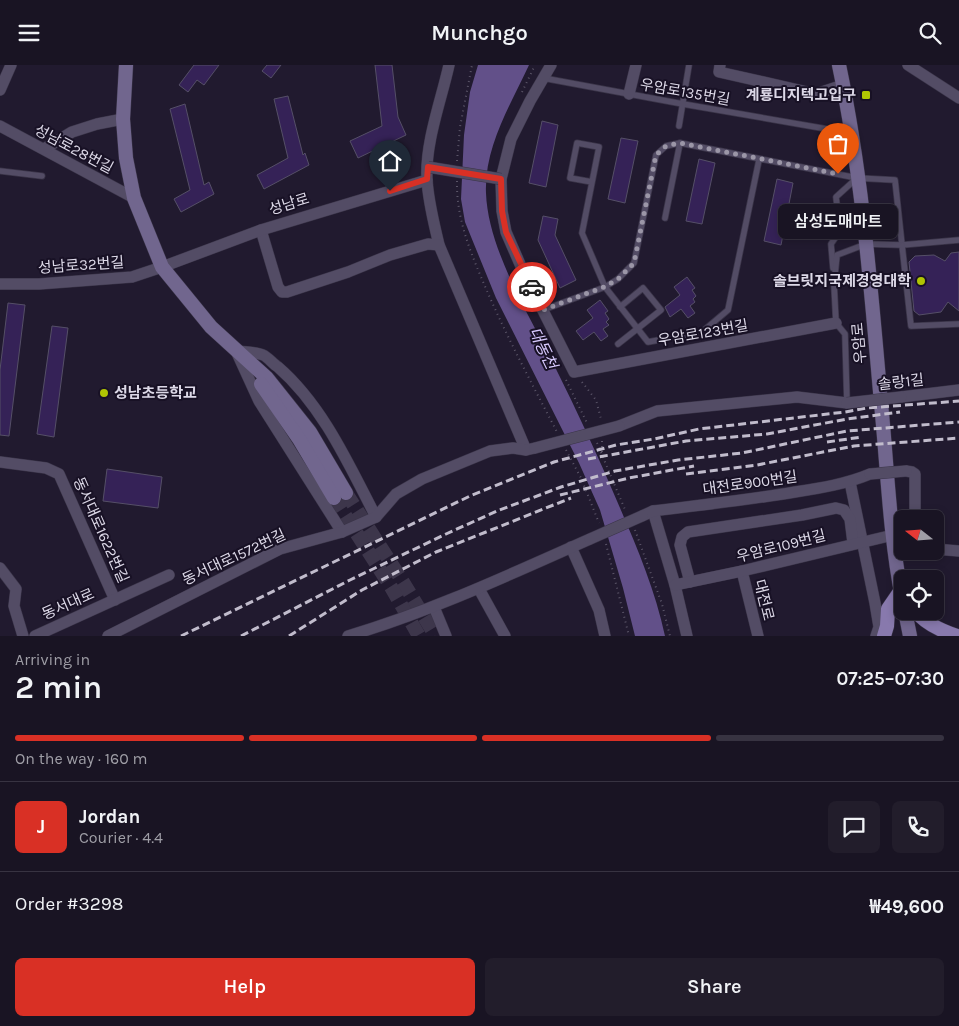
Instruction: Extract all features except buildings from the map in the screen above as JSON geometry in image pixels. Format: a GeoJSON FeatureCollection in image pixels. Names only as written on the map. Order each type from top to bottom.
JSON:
{"type":"FeatureCollection","features":[{"type":"Feature","properties":{"kind":"main road"},"geometry":{"type":"LineString","coordinates":[[126,65],[124,119],[126,158],[134,198],[162,267],[211,327],[236,351],[340,496]]}},
{"type":"Feature","properties":{"kind":"main road","name":"우암로"},"geometry":{"type":"LineString","coordinates":[[839,65],[852,133],[866,244],[893,535]]}},
{"type":"Feature","properties":{"kind":"main road"},"geometry":{"type":"LineString","coordinates":[[884,636],[887,626],[888,609],[894,602]]}},
{"type":"Feature","properties":{"kind":"main road"},"geometry":{"type":"LineString","coordinates":[[907,620],[910,636]]}},
{"type":"Feature","properties":{"kind":"main road"},"geometry":{"type":"LineString","coordinates":[[925,620],[957,636]]}},
{"type":"Feature","properties":{"kind":"street"},"geometry":{"type":"LineString","coordinates":[[0,90],[11,65]]}},
{"type":"Feature","properties":{"kind":"street"},"geometry":{"type":"LineString","coordinates":[[449,65],[429,149],[427,179],[439,245],[530,449]]}},
{"type":"Feature","properties":{"kind":"street"},"geometry":{"type":"LineString","coordinates":[[551,65],[511,139],[501,179],[502,211],[506,232],[523,271],[574,371]]}},
{"type":"Feature","properties":{"kind":"street"},"geometry":{"type":"LineString","coordinates":[[629,94],[636,65]]}},
{"type":"Feature","properties":{"kind":"street"},"geometry":{"type":"LineString","coordinates":[[720,65],[719,72],[816,93],[843,85]]}},
{"type":"Feature","properties":{"kind":"street"},"geometry":{"type":"LineString","coordinates":[[908,65],[959,98]]}},
{"type":"Feature","properties":{"kind":"street"},"geometry":{"type":"LineString","coordinates":[[44,149],[72,132],[97,123],[124,119]]}},
{"type":"Feature","properties":{"kind":"street","name":"성남로28번길"},"geometry":{"type":"LineString","coordinates":[[0,126],[134,198]]}},
{"type":"Feature","properties":{"kind":"street"},"geometry":{"type":"LineString","coordinates":[[428,167],[501,179]]}},
{"type":"Feature","properties":{"kind":"street","name":"성남로"},"geometry":{"type":"LineString","coordinates":[[162,267],[261,230],[427,179]]}},
{"type":"Feature","properties":{"kind":"street"},"geometry":{"type":"LineString","coordinates":[[261,230],[278,287],[282,292],[287,292],[390,255],[428,244],[439,245]]}},
{"type":"Feature","properties":{"kind":"street","name":"성남로32번길"},"geometry":{"type":"LineString","coordinates":[[0,283],[39,284],[132,277],[162,267]]}},
{"type":"Feature","properties":{"kind":"street","name":"우암로123번길"},"geometry":{"type":"LineString","coordinates":[[574,371],[836,323]]}},
{"type":"Feature","properties":{"kind":"street"},"geometry":{"type":"LineString","coordinates":[[236,351],[263,355],[289,377],[301,391],[324,423],[376,517]]}},
{"type":"Feature","properties":{"kind":"street"},"geometry":{"type":"LineString","coordinates":[[236,351],[259,401],[342,532]]}},
{"type":"Feature","properties":{"kind":"street","name":"솔랑1길"},"geometry":{"type":"LineString","coordinates":[[376,517],[396,494],[422,479],[490,451],[513,448],[530,449],[619,426],[657,411],[797,397],[847,403],[959,390]]}},
{"type":"Feature","properties":{"kind":"street","name":"동서대로1622번길"},"geometry":{"type":"LineString","coordinates":[[0,462],[46,469],[60,474],[115,600]]}},
{"type":"Feature","properties":{"kind":"street","name":"대전로900번길"},"geometry":{"type":"LineString","coordinates":[[348,636],[434,607],[479,589],[647,513],[762,498],[850,482],[870,474],[906,471],[912,471],[915,474],[915,510]]}},
{"type":"Feature","properties":{"kind":"street"},"geometry":{"type":"LineString","coordinates":[[850,482],[858,542]]}},
{"type":"Feature","properties":{"kind":"street"},"geometry":{"type":"LineString","coordinates":[[690,582],[680,545],[682,537],[688,533],[802,515],[836,507],[844,510],[850,519],[858,542],[879,627],[876,636]]}},
{"type":"Feature","properties":{"kind":"street"},"geometry":{"type":"LineString","coordinates":[[647,513],[675,585],[687,636]]}},
{"type":"Feature","properties":{"kind":"street","name":"동서대로1572번길"},"geometry":{"type":"LineString","coordinates":[[108,636],[280,549],[342,532],[376,517]]}},
{"type":"Feature","properties":{"kind":"street","name":"우암로109번길"},"geometry":{"type":"LineString","coordinates":[[675,585],[893,535]]}},
{"type":"Feature","properties":{"kind":"street"},"geometry":{"type":"LineString","coordinates":[[571,547],[599,610],[605,636]]}},
{"type":"Feature","properties":{"kind":"street"},"geometry":{"type":"LineString","coordinates":[[944,550],[959,551]]}},
{"type":"Feature","properties":{"kind":"street"},"geometry":{"type":"LineString","coordinates":[[0,568],[16,589],[14,605],[23,636]]}},
{"type":"Feature","properties":{"kind":"street","name":"대전로"},"geometry":{"type":"LineString","coordinates":[[742,571],[758,636]]}},
{"type":"Feature","properties":{"kind":"street","name":"동서대로"},"geometry":{"type":"LineString","coordinates":[[35,636],[169,575]]}},
{"type":"Feature","properties":{"kind":"street"},"geometry":{"type":"LineString","coordinates":[[479,589],[505,636]]}},
{"type":"Feature","properties":{"kind":"street"},"geometry":{"type":"LineString","coordinates":[[434,607],[444,635]]}},
{"type":"Feature","properties":{"kind":"lane"},"geometry":{"type":"LineString","coordinates":[[679,126],[689,65]]}},
{"type":"Feature","properties":{"kind":"lane","name":"우암로135번길"},"geometry":{"type":"LineString","coordinates":[[543,78],[852,133]]}},
{"type":"Feature","properties":{"kind":"lane"},"geometry":{"type":"LineString","coordinates":[[592,182],[570,178],[577,143],[599,147],[582,233],[604,287],[648,342],[702,332],[728,310],[759,159]]}},
{"type":"Feature","properties":{"kind":"lane"},"geometry":{"type":"LineString","coordinates":[[665,218],[680,143]]}},
{"type":"Feature","properties":{"kind":"lane"},"geometry":{"type":"LineString","coordinates":[[543,310],[604,287],[618,279],[634,263],[656,155],[666,146],[680,143],[857,178],[894,180],[911,326],[959,324]]}},
{"type":"Feature","properties":{"kind":"lane"},"geometry":{"type":"LineString","coordinates":[[0,171],[42,176]]}},
{"type":"Feature","properties":{"kind":"lane"},"geometry":{"type":"LineString","coordinates":[[847,403],[845,334],[836,323],[831,244],[840,231],[836,197],[857,178]]}},
{"type":"Feature","properties":{"kind":"lane"},"geometry":{"type":"LineString","coordinates":[[834,284],[837,255],[866,244],[902,245],[959,240]]}},
{"type":"Feature","properties":{"kind":"lane"},"geometry":{"type":"LineString","coordinates":[[618,344],[661,310],[644,288],[620,307]]}},
{"type":"Feature","properties":{"kind":"path"},"geometry":{"type":"LineString","coordinates":[[457,164],[460,127],[472,65]]}},
{"type":"Feature","properties":{"kind":"path"},"geometry":{"type":"LineString","coordinates":[[457,179],[459,213],[465,236],[519,359],[557,434]]}},
{"type":"Feature","properties":{"kind":"path"},"geometry":{"type":"LineString","coordinates":[[574,371],[596,400],[602,425]]}},
{"type":"Feature","properties":{"kind":"path"},"geometry":{"type":"LineString","coordinates":[[602,435],[602,454]]}},
{"type":"Feature","properties":{"kind":"path"},"geometry":{"type":"LineString","coordinates":[[565,448],[581,478],[600,524]]}},
{"type":"Feature","properties":{"kind":"path"},"geometry":{"type":"LineString","coordinates":[[605,541],[629,636]]}},
{"type":"Feature","properties":{"kind":"water","name":"대동천"},"geometry":{"type":"Polygon","coordinates":[[[478,65],[529,65],[500,126],[489,159],[486,193],[494,237],[512,282],[579,417],[631,534],[650,584],[665,636],[635,636],[600,510],[579,463],[496,298],[465,222],[461,199],[464,135],[470,92],[478,65]]]}},
{"type":"Feature","properties":{"kind":"tunnel"},"geometry":{"type":"LineString","coordinates":[[346,493],[403,582],[434,636]]}},
{"type":"Feature","properties":{"kind":"tunnel"},"geometry":{"type":"LineString","coordinates":[[334,498],[391,587],[419,636]]}},
{"type":"Feature","properties":{"kind":"railway"},"geometry":{"type":"LineString","coordinates":[[181,636],[470,496],[554,462],[616,445],[699,429],[867,408],[959,401]]}},
{"type":"Feature","properties":{"kind":"railway"},"geometry":{"type":"LineString","coordinates":[[588,459],[686,441],[767,434],[847,419],[900,412]]}},
{"type":"Feature","properties":{"kind":"railway"},"geometry":{"type":"LineString","coordinates":[[241,636],[350,580],[446,534],[497,511],[561,487],[615,471],[678,460],[742,453],[847,431],[959,422]]}},
{"type":"Feature","properties":{"kind":"railway"},"geometry":{"type":"LineString","coordinates":[[827,442],[862,437]]}},
{"type":"Feature","properties":{"kind":"railway"},"geometry":{"type":"LineString","coordinates":[[686,474],[757,465],[854,446],[959,438]]}},
{"type":"Feature","properties":{"kind":"railway"},"geometry":{"type":"LineString","coordinates":[[560,495],[629,478],[694,466]]}},
{"type":"Feature","properties":{"kind":"railway"},"geometry":{"type":"LineString","coordinates":[[289,636],[362,590],[436,552],[571,498]]}},
{"type":"Feature","properties":{"kind":"way so far"},"geometry":{"type":"LineString","coordinates":[[532,287],[543,310],[604,287],[618,279],[634,263],[656,155],[666,146],[680,143],[838,174]]}},
{"type":"Feature","properties":{"kind":"place","name":"계룡디지텍고입구"},"geometry":{"type":"Point","coordinates":[866,95]}},
{"type":"Feature","properties":{"kind":"place","name":"삼성도매마트"},"geometry":{"type":"Point","coordinates":[838,174]}},
{"type":"Feature","properties":{"kind":"place","name":"솔브릿지국제경영대학"},"geometry":{"type":"Point","coordinates":[921,281]}},
{"type":"Feature","properties":{"kind":"place","name":"성남초등학교"},"geometry":{"type":"Point","coordinates":[104,393]}},
{"type":"Feature","properties":{"kind":"route"},"geometry":{"type":"LineString","coordinates":[[390,191],[427,179],[428,167],[501,179],[502,211],[506,232],[532,287]]}}]}
